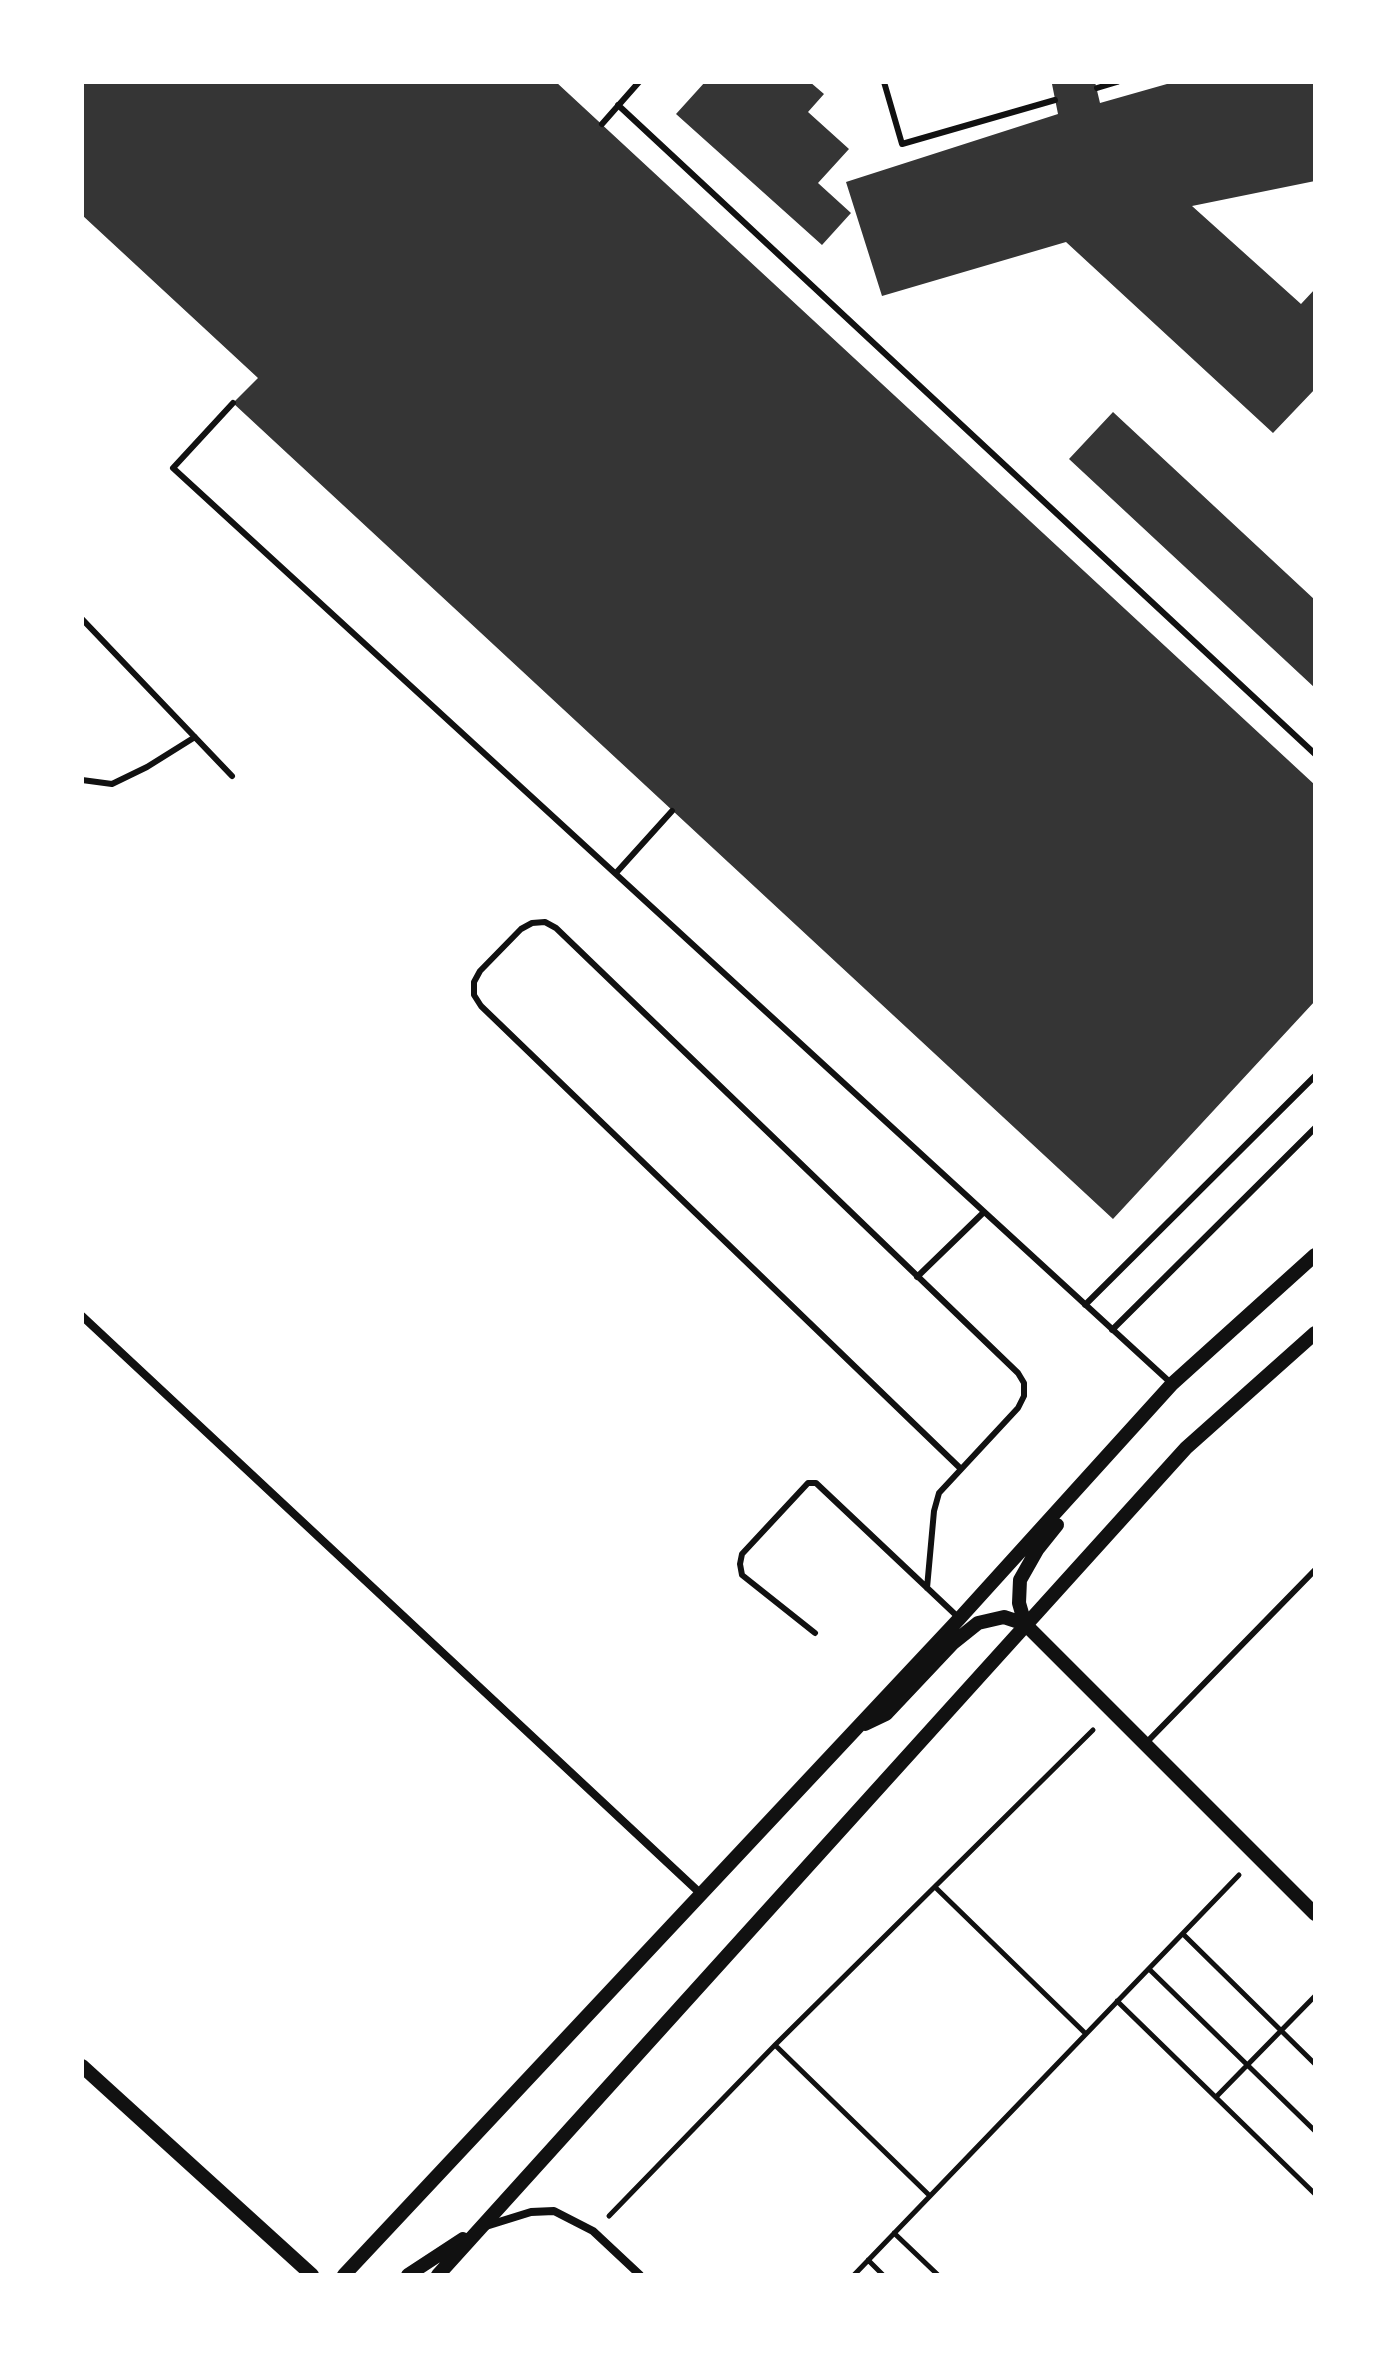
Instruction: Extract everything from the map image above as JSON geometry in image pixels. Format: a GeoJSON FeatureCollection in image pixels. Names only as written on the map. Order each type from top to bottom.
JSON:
{"type":"FeatureCollection","features":[{"type":"Feature","properties":{"kind":"street"},"geometry":{"type":"LineString","coordinates":[[344,2275],[959,1619],[1172,1384],[1315,1255]]}},
{"type":"Feature","properties":{"kind":"street"},"geometry":{"type":"LineString","coordinates":[[82,1316],[701,1894]]}},
{"type":"Feature","properties":{"kind":"street"},"geometry":{"type":"LineString","coordinates":[[438,2275],[1186,1448],[1315,1333]]}},
{"type":"Feature","properties":{"kind":"street"},"geometry":{"type":"LineString","coordinates":[[1025,1624],[1019,1603],[1020,1580],[1037,1550],[1060,1521],[1064,1504]]}},
{"type":"Feature","properties":{"kind":"street"},"geometry":{"type":"LineString","coordinates":[[857,1728],[886,1714],[953,1643],[978,1623],[1004,1617],[1025,1624],[1143,1746],[1315,1914]]}},
{"type":"Feature","properties":{"kind":"street"},"geometry":{"type":"LineString","coordinates":[[82,2066],[312,2275]]}},
{"type":"Feature","properties":{"kind":"street"},"geometry":{"type":"LineString","coordinates":[[408,2275],[481,2228],[531,2212],[554,2211],[593,2231],[640,2275]]}},
{"type":"Feature","properties":{"kind":"lane"},"geometry":{"type":"LineString","coordinates":[[602,124],[639,82]]}},
{"type":"Feature","properties":{"kind":"lane"},"geometry":{"type":"LineString","coordinates":[[884,82],[902,144],[1055,100]]}},
{"type":"Feature","properties":{"kind":"lane"},"geometry":{"type":"LineString","coordinates":[[1097,88],[1117,82]]}},
{"type":"Feature","properties":{"kind":"lane"},"geometry":{"type":"LineString","coordinates":[[618,105],[1315,754]]}},
{"type":"Feature","properties":{"kind":"lane"},"geometry":{"type":"LineString","coordinates":[[233,403],[173,468],[1172,1384]]}},
{"type":"Feature","properties":{"kind":"lane"},"geometry":{"type":"LineString","coordinates":[[82,619],[232,776]]}},
{"type":"Feature","properties":{"kind":"lane"},"geometry":{"type":"LineString","coordinates":[[82,780],[112,784],[147,767],[195,737]]}},
{"type":"Feature","properties":{"kind":"lane"},"geometry":{"type":"LineString","coordinates":[[616,873],[672,811]]}},
{"type":"Feature","properties":{"kind":"lane"},"geometry":{"type":"LineString","coordinates":[[927,1588],[935,1501],[960,1468],[1018,1408],[1024,1396],[1024,1383],[1018,1373],[556,928],[545,922],[532,923],[521,929],[480,971],[474,982],[474,995],[481,1006],[960,1468]]}},
{"type":"Feature","properties":{"kind":"lane"},"geometry":{"type":"LineString","coordinates":[[1085,1305],[1315,1076]]}},
{"type":"Feature","properties":{"kind":"lane"},"geometry":{"type":"LineString","coordinates":[[1112,1330],[1315,1128]]}},
{"type":"Feature","properties":{"kind":"lane"},"geometry":{"type":"LineString","coordinates":[[917,1277],[984,1212]]}},
{"type":"Feature","properties":{"kind":"lane"},"geometry":{"type":"LineString","coordinates":[[815,1633],[742,1575],[740,1564],[742,1554],[808,1483],[816,1483],[959,1619]]}},
{"type":"Feature","properties":{"kind":"lane"},"geometry":{"type":"LineString","coordinates":[[1143,1746],[1315,1570]]}},
{"type":"Feature","properties":{"kind":"path"},"geometry":{"type":"LineString","coordinates":[[593,2231],[775,2045],[1111,1712]]}},
{"type":"Feature","properties":{"kind":"path"},"geometry":{"type":"LineString","coordinates":[[854,2275],[1256,1857]]}},
{"type":"Feature","properties":{"kind":"path"},"geometry":{"type":"LineString","coordinates":[[935,1887],[1086,2034]]}},
{"type":"Feature","properties":{"kind":"path"},"geometry":{"type":"LineString","coordinates":[[1183,1934],[1315,2064]]}},
{"type":"Feature","properties":{"kind":"path"},"geometry":{"type":"LineString","coordinates":[[1149,1969],[1315,2131]]}},
{"type":"Feature","properties":{"kind":"path"},"geometry":{"type":"LineString","coordinates":[[1216,2097],[1315,1996]]}},
{"type":"Feature","properties":{"kind":"path"},"geometry":{"type":"LineString","coordinates":[[1117,2001],[1314,2193]]}},
{"type":"Feature","properties":{"kind":"path"},"geometry":{"type":"LineString","coordinates":[[775,2045],[930,2196]]}},
{"type":"Feature","properties":{"kind":"path"},"geometry":{"type":"LineString","coordinates":[[894,2233],[938,2275]]}},
{"type":"Feature","properties":{"kind":"path"},"geometry":{"type":"LineString","coordinates":[[868,2260],[883,2275]]}},
{"type":"Feature","properties":{"kind":"building"},"geometry":{"type":"Polygon","coordinates":[[[82,82],[556,82],[1315,785],[1315,1001],[1113,1219],[233,403],[258,378],[82,215],[82,82]]]}},
{"type":"Feature","properties":{"kind":"building"},"geometry":{"type":"Polygon","coordinates":[[[705,82],[810,82],[824,94],[808,112],[849,149],[818,183],[851,213],[822,245],[676,114],[705,82]]]}},
{"type":"Feature","properties":{"kind":"building"},"geometry":{"type":"Polygon","coordinates":[[[1095,82],[1100,103],[1174,82],[1315,82],[1315,181],[1192,206],[1301,304],[1315,289],[1315,389],[1273,433],[1066,242],[882,296],[846,182],[1058,114],[1052,84],[1095,82]]]}},
{"type":"Feature","properties":{"kind":"building"},"geometry":{"type":"Polygon","coordinates":[[[1113,412],[1315,600],[1315,688],[1069,459],[1113,412]]]}}]}
